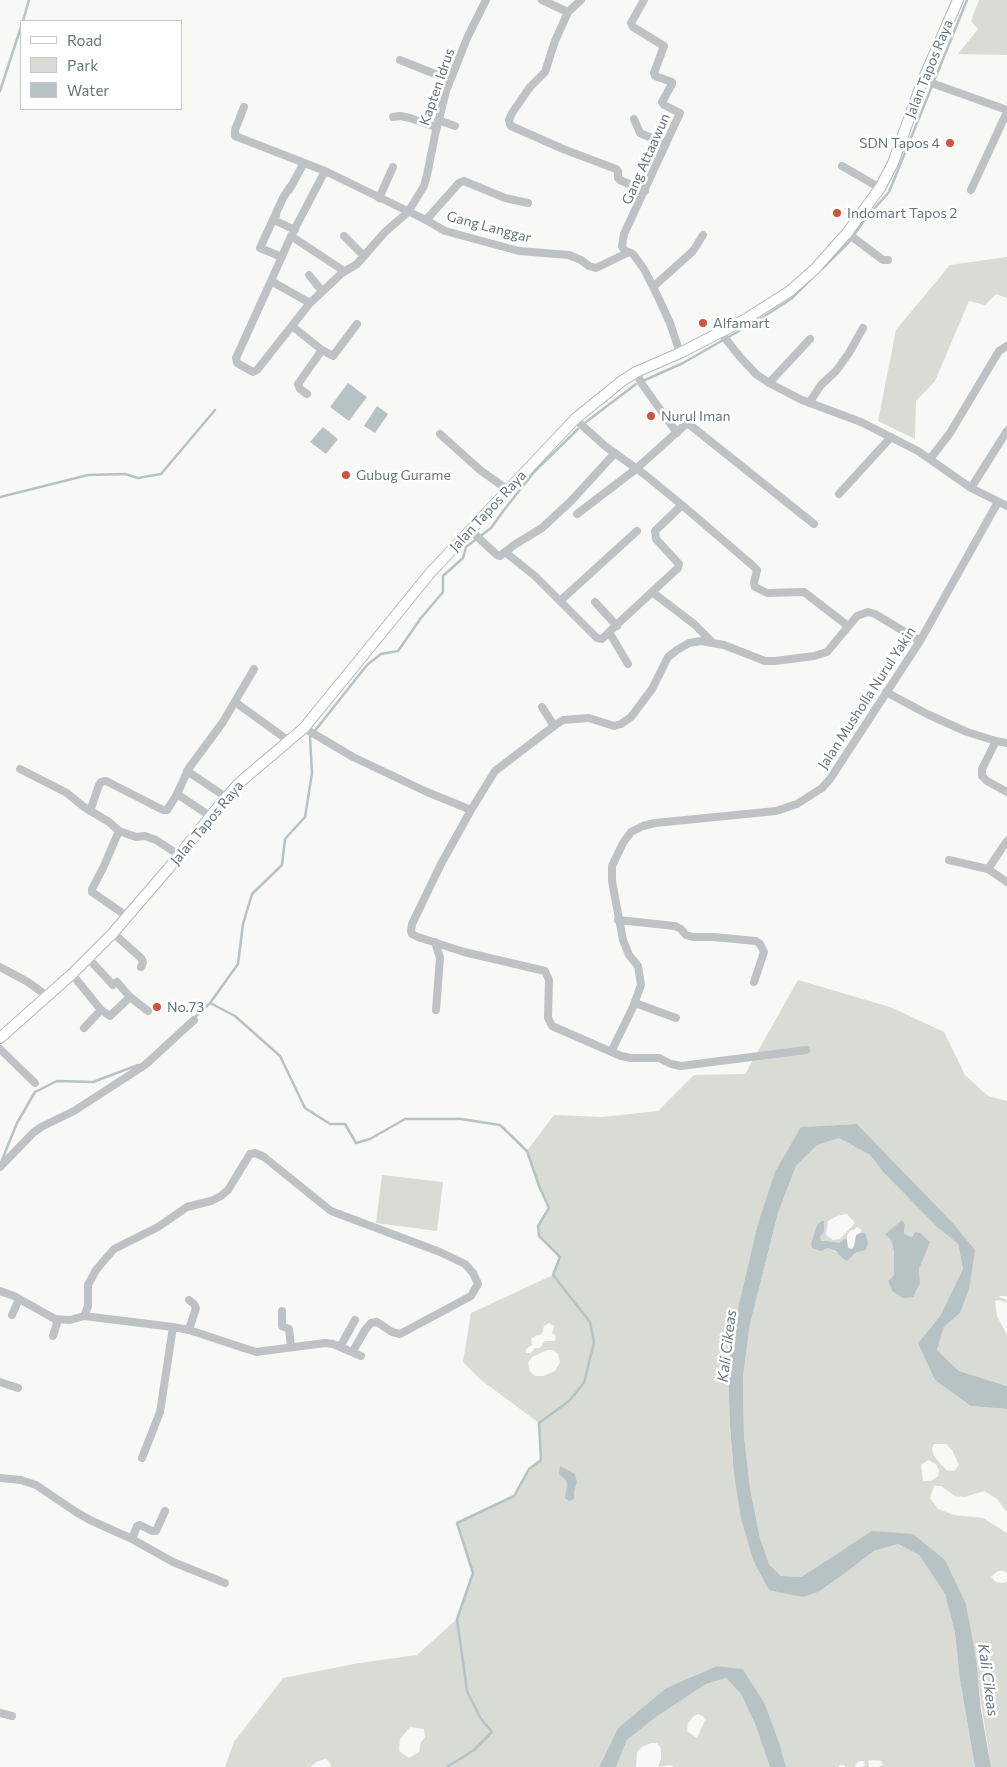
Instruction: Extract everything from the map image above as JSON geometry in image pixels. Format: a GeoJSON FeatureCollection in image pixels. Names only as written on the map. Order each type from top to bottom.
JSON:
{"type":"FeatureCollection","features":[{"type":"Feature","properties":{"kind":"main road","name":"Jalan Tapos Raya"},"geometry":{"type":"LineString","coordinates":[[0,1038],[72,974],[128,917],[239,783],[290,741],[308,730],[431,572],[473,532],[508,490],[574,419],[636,372],[722,334],[767,307],[790,291],[851,235],[893,164],[928,83],[958,0]]}},
{"type":"Feature","properties":{"kind":"street","name":"Kapten Idrus"},"geometry":{"type":"LineString","coordinates":[[271,281],[236,358],[237,363],[256,372],[310,303],[344,271],[357,264],[385,232],[408,212],[424,186],[428,175],[437,124],[450,80],[486,0]]}},
{"type":"Feature","properties":{"kind":"street"},"geometry":{"type":"LineString","coordinates":[[542,0],[568,12]]}},
{"type":"Feature","properties":{"kind":"street"},"geometry":{"type":"LineString","coordinates":[[581,0],[568,12],[545,72],[530,87],[512,113],[509,120],[510,124],[563,149],[616,169],[618,170],[618,178],[620,180],[645,191]]}},
{"type":"Feature","properties":{"kind":"street","name":"Gang Attaawun"},"geometry":{"type":"LineString","coordinates":[[626,253],[622,246],[622,240],[680,113],[664,105],[662,102],[672,82],[655,76],[654,73],[664,46],[633,27],[631,23],[644,0]]}},
{"type":"Feature","properties":{"kind":"street"},"geometry":{"type":"LineString","coordinates":[[400,60],[450,80]]}},
{"type":"Feature","properties":{"kind":"street"},"geometry":{"type":"LineString","coordinates":[[928,83],[1007,111],[970,190]]}},
{"type":"Feature","properties":{"kind":"street","name":"Gang Langgar"},"geometry":{"type":"LineString","coordinates":[[244,107],[235,130],[235,136],[325,171],[445,231],[519,251],[569,255],[596,268],[626,253]]}},
{"type":"Feature","properties":{"kind":"street"},"geometry":{"type":"LineString","coordinates":[[393,117],[455,126]]}},
{"type":"Feature","properties":{"kind":"street"},"geometry":{"type":"LineString","coordinates":[[634,119],[640,133],[666,144]]}},
{"type":"Feature","properties":{"kind":"street"},"geometry":{"type":"LineString","coordinates":[[282,257],[260,248],[283,198],[304,164]]}},
{"type":"Feature","properties":{"kind":"street"},"geometry":{"type":"LineString","coordinates":[[842,166],[880,188]]}},
{"type":"Feature","properties":{"kind":"street"},"geometry":{"type":"LineString","coordinates":[[379,198],[393,167]]}},
{"type":"Feature","properties":{"kind":"street"},"geometry":{"type":"LineString","coordinates":[[310,303],[271,281],[325,171]]}},
{"type":"Feature","properties":{"kind":"street"},"geometry":{"type":"LineString","coordinates":[[426,220],[464,181],[505,198],[528,203]]}},
{"type":"Feature","properties":{"kind":"street"},"geometry":{"type":"LineString","coordinates":[[290,187],[282,199],[274,220],[344,271]]}},
{"type":"Feature","properties":{"kind":"street"},"geometry":{"type":"LineString","coordinates":[[653,287],[693,251],[704,235]]}},
{"type":"Feature","properties":{"kind":"street"},"geometry":{"type":"LineString","coordinates":[[851,235],[883,260],[888,260]]}},
{"type":"Feature","properties":{"kind":"street"},"geometry":{"type":"LineString","coordinates":[[344,236],[364,256]]}},
{"type":"Feature","properties":{"kind":"street"},"geometry":{"type":"LineString","coordinates":[[626,253],[633,254],[644,268],[670,324],[680,353]]}},
{"type":"Feature","properties":{"kind":"street"},"geometry":{"type":"LineString","coordinates":[[309,275],[322,291]]}},
{"type":"Feature","properties":{"kind":"street"},"geometry":{"type":"LineString","coordinates":[[292,326],[322,350],[334,356],[357,324]]}},
{"type":"Feature","properties":{"kind":"street"},"geometry":{"type":"LineString","coordinates":[[809,403],[821,385],[836,371],[849,353],[862,328]]}},
{"type":"Feature","properties":{"kind":"street"},"geometry":{"type":"LineString","coordinates":[[722,334],[745,363],[769,384],[809,403],[861,422],[891,437],[930,459],[971,488],[1007,506]]}},
{"type":"Feature","properties":{"kind":"street"},"geometry":{"type":"LineString","coordinates":[[769,384],[810,340]]}},
{"type":"Feature","properties":{"kind":"street"},"geometry":{"type":"LineString","coordinates":[[930,459],[950,433],[999,351],[1007,346]]}},
{"type":"Feature","properties":{"kind":"street"},"geometry":{"type":"LineString","coordinates":[[307,394],[300,390],[298,384],[322,350]]}},
{"type":"Feature","properties":{"kind":"street"},"geometry":{"type":"LineString","coordinates":[[636,372],[642,384],[677,433]]}},
{"type":"Feature","properties":{"kind":"street"},"geometry":{"type":"LineString","coordinates":[[574,419],[682,505],[757,570],[755,587],[767,593],[804,592],[848,626]]}},
{"type":"Feature","properties":{"kind":"street"},"geometry":{"type":"LineString","coordinates":[[577,514],[636,469],[677,433],[682,426],[690,425],[814,524]]}},
{"type":"Feature","properties":{"kind":"street"},"geometry":{"type":"LineString","coordinates":[[971,488],[1007,431]]}},
{"type":"Feature","properties":{"kind":"street"},"geometry":{"type":"LineString","coordinates":[[440,434],[480,470],[508,490]]}},
{"type":"Feature","properties":{"kind":"street"},"geometry":{"type":"LineString","coordinates":[[839,494],[891,437]]}},
{"type":"Feature","properties":{"kind":"street"},"geometry":{"type":"LineString","coordinates":[[473,532],[499,556],[542,528],[615,453]]}},
{"type":"Feature","properties":{"kind":"street","name":"Jalan Musholla Nurul Yakin"},"geometry":{"type":"LineString","coordinates":[[611,1052],[634,1003],[640,985],[639,970],[626,949],[618,920],[612,881],[612,866],[630,832],[655,823],[776,811],[797,804],[830,780],[920,641],[998,502]]}},
{"type":"Feature","properties":{"kind":"street"},"geometry":{"type":"LineString","coordinates":[[505,552],[535,576],[597,638],[602,639],[678,568],[679,564],[656,539],[655,531],[682,505]]}},
{"type":"Feature","properties":{"kind":"street"},"geometry":{"type":"LineString","coordinates":[[560,601],[637,531]]}},
{"type":"Feature","properties":{"kind":"street"},"geometry":{"type":"LineString","coordinates":[[652,592],[694,624],[713,642]]}},
{"type":"Feature","properties":{"kind":"street"},"geometry":{"type":"LineString","coordinates":[[595,602],[617,626]]}},
{"type":"Feature","properties":{"kind":"street"},"geometry":{"type":"LineString","coordinates":[[806,1050],[688,1066],[671,1064],[660,1058],[631,1058],[611,1052],[550,1024],[548,1018],[550,980],[545,971],[464,952],[412,934],[411,928],[441,864],[495,771],[563,720],[589,718],[608,725],[621,724],[630,717],[652,689],[668,657],[689,643],[713,642],[758,659],[775,661],[825,653],[857,616],[870,612],[920,641]]}},
{"type":"Feature","properties":{"kind":"street"},"geometry":{"type":"LineString","coordinates":[[609,632],[628,664]]}},
{"type":"Feature","properties":{"kind":"street"},"geometry":{"type":"LineString","coordinates":[[90,811],[98,786],[101,782],[106,781],[164,810],[168,810],[187,772],[235,702],[254,669]]}},
{"type":"Feature","properties":{"kind":"street"},"geometry":{"type":"LineString","coordinates":[[886,692],[966,732],[996,742],[1007,743]]}},
{"type":"Feature","properties":{"kind":"street"},"geometry":{"type":"LineString","coordinates":[[235,702],[290,741]]}},
{"type":"Feature","properties":{"kind":"street"},"geometry":{"type":"LineString","coordinates":[[542,707],[554,726]]}},
{"type":"Feature","properties":{"kind":"street"},"geometry":{"type":"LineString","coordinates":[[308,730],[353,758],[471,810]]}},
{"type":"Feature","properties":{"kind":"street"},"geometry":{"type":"LineString","coordinates":[[996,742],[982,769],[982,776],[987,781],[1007,792]]}},
{"type":"Feature","properties":{"kind":"street"},"geometry":{"type":"LineString","coordinates":[[20,769],[57,787],[119,831],[136,837],[145,836],[156,840],[179,855]]}},
{"type":"Feature","properties":{"kind":"street"},"geometry":{"type":"LineString","coordinates":[[187,772],[226,797]]}},
{"type":"Feature","properties":{"kind":"street"},"geometry":{"type":"LineString","coordinates":[[177,794],[210,816]]}},
{"type":"Feature","properties":{"kind":"street"},"geometry":{"type":"LineString","coordinates":[[119,831],[103,868],[94,883],[92,892],[128,917]]}},
{"type":"Feature","properties":{"kind":"street"},"geometry":{"type":"LineString","coordinates":[[988,869],[1007,841]]}},
{"type":"Feature","properties":{"kind":"street"},"geometry":{"type":"LineString","coordinates":[[949,860],[988,869],[1007,882]]}},
{"type":"Feature","properties":{"kind":"street"},"geometry":{"type":"LineString","coordinates":[[618,920],[674,926],[681,929],[686,935],[693,937],[756,941],[764,952],[754,982]]}},
{"type":"Feature","properties":{"kind":"street"},"geometry":{"type":"LineString","coordinates":[[113,933],[142,958],[141,967]]}},
{"type":"Feature","properties":{"kind":"street"},"geometry":{"type":"LineString","coordinates":[[434,942],[440,958],[436,1010]]}},
{"type":"Feature","properties":{"kind":"street"},"geometry":{"type":"LineString","coordinates":[[88,958],[113,985],[117,982],[130,997],[148,1011]]}},
{"type":"Feature","properties":{"kind":"street"},"geometry":{"type":"LineString","coordinates":[[0,967],[28,982],[47,996]]}},
{"type":"Feature","properties":{"kind":"street"},"geometry":{"type":"LineString","coordinates":[[72,974],[101,1010],[110,1016],[130,997]]}},
{"type":"Feature","properties":{"kind":"street"},"geometry":{"type":"LineString","coordinates":[[634,1003],[676,1018]]}},
{"type":"Feature","properties":{"kind":"street"},"geometry":{"type":"LineString","coordinates":[[84,1028],[101,1010]]}},
{"type":"Feature","properties":{"kind":"street"},"geometry":{"type":"LineString","coordinates":[[0,1167],[37,1130],[74,1111],[145,1064],[194,1020]]}},
{"type":"Feature","properties":{"kind":"street"},"geometry":{"type":"LineString","coordinates":[[0,1049],[35,1083]]}},
{"type":"Feature","properties":{"kind":"street"},"geometry":{"type":"LineString","coordinates":[[84,1316],[88,1306],[88,1285],[96,1270],[114,1249],[158,1226],[187,1207],[212,1201],[221,1196],[228,1190],[250,1154],[255,1152],[264,1156],[331,1211],[440,1252],[465,1264],[473,1273],[478,1284],[471,1296],[400,1334],[392,1332],[377,1322],[371,1323],[364,1330],[353,1351]]}},
{"type":"Feature","properties":{"kind":"street"},"geometry":{"type":"LineString","coordinates":[[0,1290],[47,1316],[58,1320],[70,1320],[84,1316],[172,1327],[189,1330],[256,1352],[325,1343],[353,1351],[361,1356]]}},
{"type":"Feature","properties":{"kind":"street"},"geometry":{"type":"LineString","coordinates":[[12,1315],[19,1299]]}},
{"type":"Feature","properties":{"kind":"street"},"geometry":{"type":"LineString","coordinates":[[189,1300],[196,1308],[189,1330]]}},
{"type":"Feature","properties":{"kind":"street"},"geometry":{"type":"LineString","coordinates":[[282,1311],[282,1326],[289,1329],[291,1348]]}},
{"type":"Feature","properties":{"kind":"street"},"geometry":{"type":"LineString","coordinates":[[53,1336],[58,1320]]}},
{"type":"Feature","properties":{"kind":"street"},"geometry":{"type":"LineString","coordinates":[[340,1347],[355,1320]]}},
{"type":"Feature","properties":{"kind":"street"},"geometry":{"type":"LineString","coordinates":[[142,1458],[160,1412],[172,1327]]}},
{"type":"Feature","properties":{"kind":"street"},"geometry":{"type":"LineString","coordinates":[[0,1382],[18,1388]]}},
{"type":"Feature","properties":{"kind":"street"},"geometry":{"type":"LineString","coordinates":[[0,1478],[21,1480],[36,1485],[76,1512],[132,1538],[173,1562],[225,1583]]}},
{"type":"Feature","properties":{"kind":"street"},"geometry":{"type":"LineString","coordinates":[[132,1538],[138,1525],[156,1530],[164,1511]]}},
{"type":"Feature","properties":{"kind":"street"},"geometry":{"type":"LineString","coordinates":[[0,1713],[12,1716]]}},
{"type":"Feature","properties":{"kind":"green space"},"geometry":{"type":"Polygon","coordinates":[[[979,0],[1007,0],[1007,55],[958,54],[978,29],[971,21],[979,0]]]}},
{"type":"Feature","properties":{"kind":"green space"},"geometry":{"type":"Polygon","coordinates":[[[1007,257],[1007,298],[996,294],[985,305],[969,301],[935,381],[916,401],[915,439],[878,421],[896,330],[950,265],[1007,257]]]}},
{"type":"Feature","properties":{"kind":"green space"},"geometry":{"type":"Polygon","coordinates":[[[798,980],[890,1007],[944,1032],[965,1075],[988,1096],[1007,1101],[1007,1296],[998,1297],[1005,1299],[1007,1303],[999,1300],[995,1301],[997,1316],[1007,1335],[1007,1386],[959,1371],[937,1350],[944,1327],[960,1313],[974,1250],[952,1222],[857,1124],[802,1127],[757,1227],[733,1329],[728,1369],[734,1474],[769,1590],[848,1571],[874,1551],[898,1544],[919,1555],[945,1594],[955,1633],[960,1680],[975,1767],[879,1767],[883,1765],[881,1761],[872,1760],[868,1761],[869,1767],[863,1767],[865,1765],[864,1761],[859,1761],[855,1765],[856,1767],[839,1765],[839,1767],[786,1767],[765,1704],[743,1669],[717,1666],[666,1688],[618,1728],[599,1767],[330,1767],[331,1764],[326,1759],[318,1761],[310,1767],[225,1767],[234,1742],[283,1678],[359,1663],[417,1655],[457,1619],[473,1573],[457,1523],[514,1496],[529,1469],[541,1460],[539,1423],[481,1380],[463,1362],[471,1313],[553,1275],[560,1257],[539,1236],[538,1226],[548,1208],[527,1151],[554,1115],[602,1117],[658,1111],[694,1075],[745,1074],[798,980]],[[549,1323],[544,1326],[542,1334],[531,1339],[532,1345],[526,1349],[526,1353],[531,1353],[535,1348],[540,1348],[545,1341],[555,1341],[556,1336],[552,1333],[554,1326],[549,1323]],[[547,1350],[532,1357],[528,1363],[530,1371],[535,1376],[543,1376],[555,1371],[560,1362],[558,1354],[553,1350],[547,1350]],[[410,1727],[400,1739],[399,1751],[409,1758],[419,1752],[421,1742],[425,1737],[424,1729],[410,1727]]]}},
{"type":"Feature","properties":{"kind":"green space"},"geometry":{"type":"Polygon","coordinates":[[[839,1138],[870,1155],[884,1173],[937,1227],[958,1244],[963,1269],[940,1316],[918,1343],[971,1406],[1007,1409],[1007,1512],[997,1499],[984,1491],[965,1497],[955,1496],[941,1486],[934,1486],[930,1498],[938,1509],[954,1515],[983,1518],[1007,1533],[1007,1573],[998,1571],[991,1577],[996,1582],[1004,1583],[1007,1581],[1007,1767],[991,1767],[966,1604],[913,1534],[847,1547],[801,1577],[781,1576],[769,1564],[760,1538],[750,1488],[744,1435],[743,1377],[750,1324],[778,1213],[796,1166],[816,1145],[839,1138]],[[847,1214],[837,1216],[828,1221],[826,1235],[833,1240],[840,1239],[855,1223],[847,1214]],[[902,1220],[886,1234],[891,1240],[894,1252],[894,1275],[888,1281],[892,1291],[902,1298],[920,1283],[919,1269],[923,1256],[912,1237],[904,1234],[905,1224],[902,1220]],[[823,1224],[811,1244],[839,1253],[855,1253],[865,1250],[865,1233],[860,1233],[862,1230],[857,1227],[847,1235],[847,1240],[845,1238],[840,1244],[828,1241],[821,1242],[820,1237],[824,1232],[823,1224]],[[934,1444],[932,1449],[934,1456],[946,1470],[954,1471],[959,1465],[952,1450],[946,1444],[934,1444]],[[928,1460],[921,1465],[923,1481],[931,1481],[938,1476],[939,1470],[936,1464],[928,1460]]]}},
{"type":"Feature","properties":{"kind":"green space"},"geometry":{"type":"Polygon","coordinates":[[[382,1175],[443,1182],[437,1231],[376,1223],[382,1175]]]}},
{"type":"Feature","properties":{"kind":"green space"},"geometry":{"type":"Polygon","coordinates":[[[726,1678],[741,1694],[755,1724],[770,1767],[675,1767],[670,1765],[658,1767],[661,1759],[661,1749],[657,1743],[651,1743],[642,1747],[637,1752],[636,1767],[616,1767],[627,1740],[656,1717],[706,1684],[726,1678]],[[698,1714],[688,1723],[687,1731],[697,1738],[705,1720],[703,1716],[698,1714]]]}},
{"type":"Feature","properties":{"kind":"water"},"geometry":{"type":"Polygon","coordinates":[[[348,383],[367,397],[349,421],[330,407],[348,383]]]}},
{"type":"Feature","properties":{"kind":"water"},"geometry":{"type":"Polygon","coordinates":[[[377,406],[388,414],[375,433],[364,426],[377,406]]]}},
{"type":"Feature","properties":{"kind":"water"},"geometry":{"type":"Polygon","coordinates":[[[323,427],[338,439],[326,454],[310,442],[323,427]]]}},
{"type":"Feature","properties":{"kind":"water"},"geometry":{"type":"Polygon","coordinates":[[[857,1124],[952,1222],[975,1250],[969,1289],[960,1313],[944,1327],[937,1350],[959,1371],[1007,1386],[1007,1409],[971,1406],[935,1380],[918,1343],[940,1316],[963,1269],[958,1244],[937,1227],[884,1173],[870,1155],[839,1138],[817,1145],[796,1166],[778,1213],[750,1324],[743,1377],[744,1435],[750,1488],[760,1538],[769,1564],[781,1576],[801,1577],[872,1531],[913,1534],[945,1560],[966,1604],[976,1659],[981,1710],[991,1767],[975,1767],[960,1680],[955,1633],[945,1594],[919,1555],[898,1544],[874,1551],[818,1592],[802,1597],[769,1590],[753,1560],[741,1518],[734,1474],[728,1369],[733,1329],[757,1227],[775,1172],[801,1127],[857,1124]]]}},
{"type":"Feature","properties":{"kind":"water"},"geometry":{"type":"Polygon","coordinates":[[[902,1220],[905,1224],[904,1234],[912,1237],[915,1232],[920,1233],[930,1242],[919,1269],[920,1283],[913,1297],[902,1298],[892,1291],[888,1281],[894,1275],[894,1252],[891,1240],[885,1234],[902,1220]]]}},
{"type":"Feature","properties":{"kind":"water"},"geometry":{"type":"Polygon","coordinates":[[[824,1221],[824,1232],[820,1237],[821,1241],[840,1243],[845,1238],[848,1248],[852,1249],[856,1235],[865,1233],[868,1243],[866,1250],[855,1253],[847,1261],[836,1251],[827,1248],[821,1251],[812,1248],[811,1244],[817,1225],[824,1221]]]}},
{"type":"Feature","properties":{"kind":"water"},"geometry":{"type":"Polygon","coordinates":[[[560,1466],[575,1474],[577,1482],[574,1499],[569,1501],[565,1498],[567,1485],[566,1480],[559,1474],[560,1466]]]}},
{"type":"Feature","properties":{"kind":"water"},"geometry":{"type":"Polygon","coordinates":[[[717,1666],[743,1669],[765,1704],[786,1767],[770,1767],[755,1724],[741,1694],[726,1678],[706,1684],[656,1717],[627,1740],[616,1767],[599,1767],[618,1728],[666,1688],[717,1666]]]}},
{"type":"Feature","properties":{"kind":"waterway"},"geometry":{"type":"LineString","coordinates":[[23,20],[29,0]]}},
{"type":"Feature","properties":{"kind":"waterway"},"geometry":{"type":"LineString","coordinates":[[823,268],[849,242],[866,218],[889,192],[967,0]]}},
{"type":"Feature","properties":{"kind":"waterway"},"geometry":{"type":"LineString","coordinates":[[0,91],[20,30]]}},
{"type":"Feature","properties":{"kind":"waterway"},"geometry":{"type":"LineString","coordinates":[[645,380],[683,363],[760,319],[791,299],[812,278]]}},
{"type":"Feature","properties":{"kind":"waterway"},"geometry":{"type":"LineString","coordinates":[[586,422],[636,384]]}},
{"type":"Feature","properties":{"kind":"waterway"},"geometry":{"type":"LineString","coordinates":[[0,497],[88,475],[125,474],[138,478],[161,474],[215,410]]}},
{"type":"Feature","properties":{"kind":"waterway"},"geometry":{"type":"LineString","coordinates":[[194,1018],[210,1003],[238,964],[243,924],[252,894],[282,865],[285,839],[305,817],[312,773],[310,737],[367,665],[381,654],[398,651],[421,618],[443,592],[443,576],[463,558],[466,547],[491,528],[535,471],[578,429]]}},
{"type":"Feature","properties":{"kind":"waterway"},"geometry":{"type":"LineString","coordinates":[[210,1003],[235,1016],[280,1056],[305,1108],[330,1124],[345,1124],[356,1143],[370,1139],[405,1119],[461,1119],[500,1125],[527,1151],[549,1208],[538,1226],[539,1236],[560,1257],[553,1275],[590,1322],[594,1342],[584,1383],[569,1401],[539,1423],[541,1460],[529,1469],[514,1496],[457,1523],[473,1573],[457,1619],[467,1691],[481,1719],[492,1732],[474,1750],[447,1767]]}},
{"type":"Feature","properties":{"kind":"waterway"},"geometry":{"type":"LineString","coordinates":[[2,1160],[17,1123],[35,1092],[57,1081],[93,1082],[138,1065]]}},
{"type":"Feature","properties":{"kind":"place","name":"SDN Tapos 4"},"geometry":{"type":"Point","coordinates":[950,143]}},
{"type":"Feature","properties":{"kind":"place","name":"Indomart Tapos 2"},"geometry":{"type":"Point","coordinates":[837,213]}},
{"type":"Feature","properties":{"kind":"place","name":"Alfamart"},"geometry":{"type":"Point","coordinates":[703,323]}},
{"type":"Feature","properties":{"kind":"place","name":"Nurul Iman"},"geometry":{"type":"Point","coordinates":[651,416]}},
{"type":"Feature","properties":{"kind":"place","name":"Gubug Gurame"},"geometry":{"type":"Point","coordinates":[346,475]}},
{"type":"Feature","properties":{"kind":"place","name":"No.73"},"geometry":{"type":"Point","coordinates":[157,1007]}},
{"type":"Feature","properties":{"kind":"water label","name":"Kali Cikeas"},"geometry":{"type":"Point","coordinates":[727,1346]}},
{"type":"Feature","properties":{"kind":"water label","name":"Kali Cikeas"},"geometry":{"type":"Point","coordinates":[988,1680]}}]}
